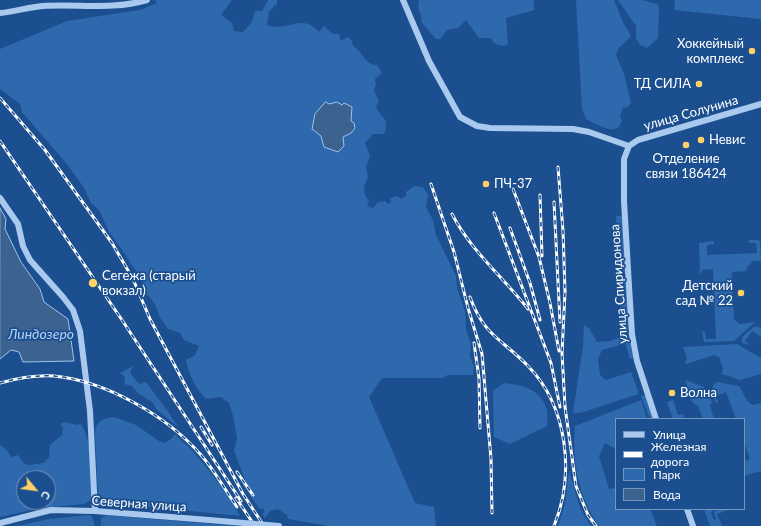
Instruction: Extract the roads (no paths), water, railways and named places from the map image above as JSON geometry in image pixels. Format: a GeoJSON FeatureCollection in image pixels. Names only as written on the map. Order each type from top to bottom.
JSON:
{"type":"FeatureCollection","features":[{"type":"Feature","properties":{"kind":"street"},"geometry":{"type":"LineString","coordinates":[[0,13],[42,6],[110,6],[148,0]]}},
{"type":"Feature","properties":{"kind":"street"},"geometry":{"type":"LineString","coordinates":[[403,0],[414,28],[440,83],[460,117],[466,121],[477,126],[490,128],[573,129],[589,132],[629,146]]}},
{"type":"Feature","properties":{"kind":"street","name":"улица Солунина"},"geometry":{"type":"LineString","coordinates":[[629,146],[638,140],[761,104]]}},
{"type":"Feature","properties":{"kind":"street","name":"улица Спиридонова"},"geometry":{"type":"LineString","coordinates":[[629,146],[624,159],[624,201],[632,334],[637,361],[656,418]]}},
{"type":"Feature","properties":{"kind":"street"},"geometry":{"type":"LineString","coordinates":[[0,198],[18,224],[23,246],[30,260],[73,310],[80,331],[90,412],[95,511]]}},
{"type":"Feature","properties":{"kind":"street","name":"Северная улица"},"geometry":{"type":"LineString","coordinates":[[0,524],[50,510],[95,511],[279,526]]}},
{"type":"Feature","properties":{"kind":"street"},"geometry":{"type":"LineString","coordinates":[[686,510],[693,526]]}},
{"type":"Feature","properties":{"kind":"water"},"geometry":{"type":"Polygon","coordinates":[[[326,102],[329,104],[337,102],[342,105],[344,103],[352,107],[351,121],[354,123],[355,128],[351,133],[343,137],[344,146],[338,152],[324,147],[321,136],[312,129],[315,114],[326,102]]]}},
{"type":"Feature","properties":{"kind":"water","name":"Линдозеро"},"geometry":{"type":"Polygon","coordinates":[[[0,208],[6,219],[5,229],[21,262],[40,289],[44,302],[68,319],[74,361],[23,362],[19,352],[11,350],[0,359],[0,208]]]}},
{"type":"Feature","properties":{"kind":"railway"},"geometry":{"type":"LineString","coordinates":[[0,98],[45,150],[112,243],[133,279],[150,319],[243,494],[264,526]]}},
{"type":"Feature","properties":{"kind":"railway"},"geometry":{"type":"LineString","coordinates":[[0,141],[122,320],[241,501]]}},
{"type":"Feature","properties":{"kind":"railway"},"geometry":{"type":"LineString","coordinates":[[558,167],[563,231],[565,292],[562,353],[565,407],[576,486],[588,515],[596,526]]}},
{"type":"Feature","properties":{"kind":"railway"},"geometry":{"type":"LineString","coordinates":[[431,184],[454,252],[468,308],[482,354],[491,459],[492,513]]}},
{"type":"Feature","properties":{"kind":"railway"},"geometry":{"type":"LineString","coordinates":[[513,189],[539,257],[559,351]]}},
{"type":"Feature","properties":{"kind":"railway"},"geometry":{"type":"LineString","coordinates":[[540,195],[542,256]]}},
{"type":"Feature","properties":{"kind":"railway"},"geometry":{"type":"LineString","coordinates":[[554,202],[560,322]]}},
{"type":"Feature","properties":{"kind":"railway"},"geometry":{"type":"LineString","coordinates":[[494,213],[551,363],[560,407]]}},
{"type":"Feature","properties":{"kind":"railway"},"geometry":{"type":"LineString","coordinates":[[452,214],[468,240],[528,309]]}},
{"type":"Feature","properties":{"kind":"railway"},"geometry":{"type":"LineString","coordinates":[[510,228],[530,283],[540,320]]}},
{"type":"Feature","properties":{"kind":"railway"},"geometry":{"type":"LineString","coordinates":[[470,297],[475,310],[488,329],[528,366],[552,401],[564,442],[566,464],[561,506],[554,526]]}},
{"type":"Feature","properties":{"kind":"railway"},"geometry":{"type":"LineString","coordinates":[[474,343],[479,378],[480,428]]}},
{"type":"Feature","properties":{"kind":"railway"},"geometry":{"type":"LineString","coordinates":[[0,383],[27,377],[54,376],[74,379],[94,385],[134,403],[171,427],[201,455],[237,507]]}},
{"type":"Feature","properties":{"kind":"railway"},"geometry":{"type":"LineString","coordinates":[[201,427],[212,445]]}},
{"type":"Feature","properties":{"kind":"railway"},"geometry":{"type":"LineString","coordinates":[[237,472],[253,495]]}},
{"type":"Feature","properties":{"kind":"railway"},"geometry":{"type":"LineString","coordinates":[[236,498],[255,526]]}},
{"type":"Feature","properties":{"kind":"place","name":"Хоккейный комплекс"},"geometry":{"type":"Point","coordinates":[752,51]}},
{"type":"Feature","properties":{"kind":"place","name":"ТД СИЛА"},"geometry":{"type":"Point","coordinates":[699,84]}},
{"type":"Feature","properties":{"kind":"place","name":"Невис"},"geometry":{"type":"Point","coordinates":[701,140]}},
{"type":"Feature","properties":{"kind":"place","name":"Отделение связи 186424"},"geometry":{"type":"Point","coordinates":[686,145]}},
{"type":"Feature","properties":{"kind":"place","name":"ПЧ-37"},"geometry":{"type":"Point","coordinates":[486,184]}},
{"type":"Feature","properties":{"kind":"place","name":"Сегежа (старый вокзал)"},"geometry":{"type":"Point","coordinates":[93,283]}},
{"type":"Feature","properties":{"kind":"place","name":"Детский сад № 22"},"geometry":{"type":"Point","coordinates":[741,293]}},
{"type":"Feature","properties":{"kind":"place","name":"Волна"},"geometry":{"type":"Point","coordinates":[672,393]}}]}
